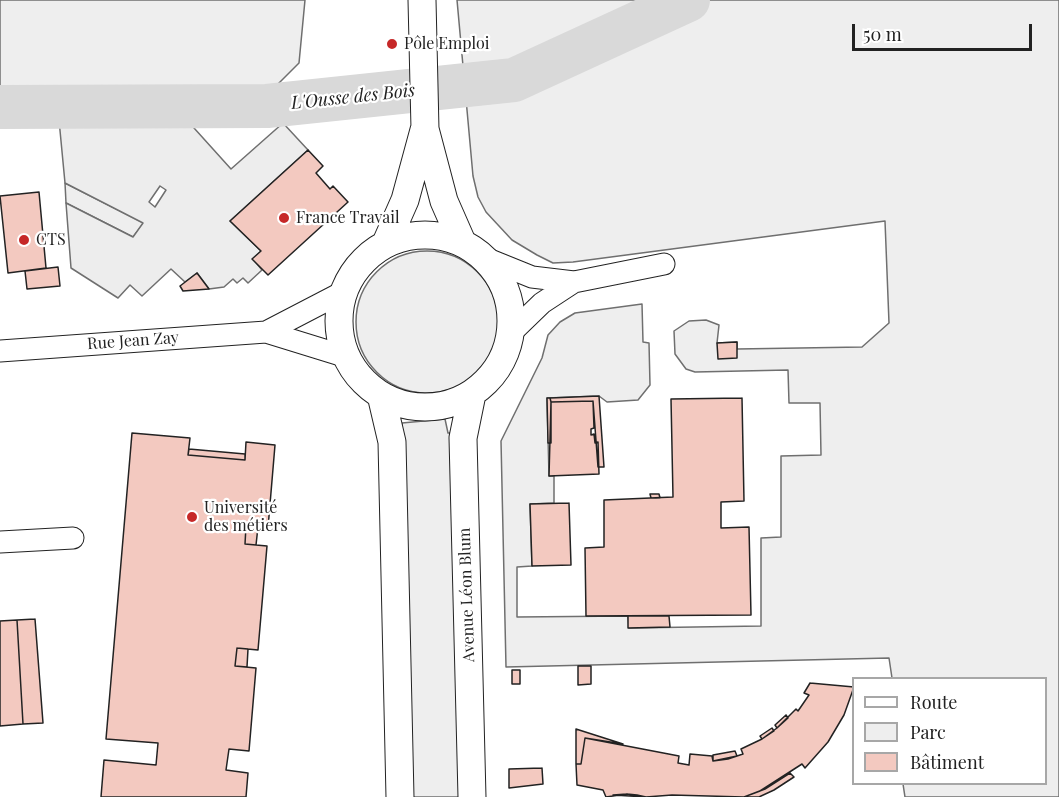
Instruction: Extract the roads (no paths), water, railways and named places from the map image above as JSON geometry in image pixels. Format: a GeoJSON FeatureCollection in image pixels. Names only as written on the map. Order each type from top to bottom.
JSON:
{"type":"FeatureCollection","features":[{"type":"Feature","properties":{"kind":"street"},"geometry":{"type":"LineString","coordinates":[[422,0],[421,73],[424,120],[444,201],[462,242]]}},
{"type":"Feature","properties":{"kind":"street"},"geometry":{"type":"LineString","coordinates":[[386,243],[405,200],[424,120]]}},
{"type":"Feature","properties":{"kind":"street"},"geometry":{"type":"LineString","coordinates":[[485,258],[502,279],[511,305],[511,333],[504,356],[490,377],[472,393],[450,403],[426,407],[402,404],[381,395],[362,380],[347,357],[340,336],[339,314],[343,292],[353,272],[368,256],[386,243],[411,235],[436,234],[462,242],[485,258],[532,277],[574,282],[664,264]]}},
{"type":"Feature","properties":{"kind":"street"},"geometry":{"type":"LineString","coordinates":[[511,333],[542,303],[574,282]]}},
{"type":"Feature","properties":{"kind":"street","name":"Rue Jean Zay"},"geometry":{"type":"LineString","coordinates":[[266,332],[343,292]]}},
{"type":"Feature","properties":{"kind":"street","name":"Rue Jean Zay"},"geometry":{"type":"LineString","coordinates":[[0,351],[266,332],[347,357]]}},
{"type":"Feature","properties":{"kind":"street","name":"Avenue Léon Blum"},"geometry":{"type":"LineString","coordinates":[[472,393],[463,438],[472,797]]}},
{"type":"Feature","properties":{"kind":"street"},"geometry":{"type":"LineString","coordinates":[[381,395],[392,442],[400,797]]}},
{"type":"Feature","properties":{"kind":"street"},"geometry":{"type":"LineString","coordinates":[[0,542],[73,538]]}},
{"type":"Feature","properties":{"kind":"waterway","name":"L'Ousse des Bois"},"geometry":{"type":"LineString","coordinates":[[0,107],[267,106],[514,80],[688,0]]}},
{"type":"Feature","properties":{"kind":"place","name":"Pôle Emploi"},"geometry":{"type":"Point","coordinates":[392,44]}},
{"type":"Feature","properties":{"kind":"place","name":"France Travail"},"geometry":{"type":"Point","coordinates":[284,218]}},
{"type":"Feature","properties":{"kind":"place","name":"CTS"},"geometry":{"type":"Point","coordinates":[24,240]}},
{"type":"Feature","properties":{"kind":"place","name":"Université des métiers"},"geometry":{"type":"Point","coordinates":[192,517]}}]}
